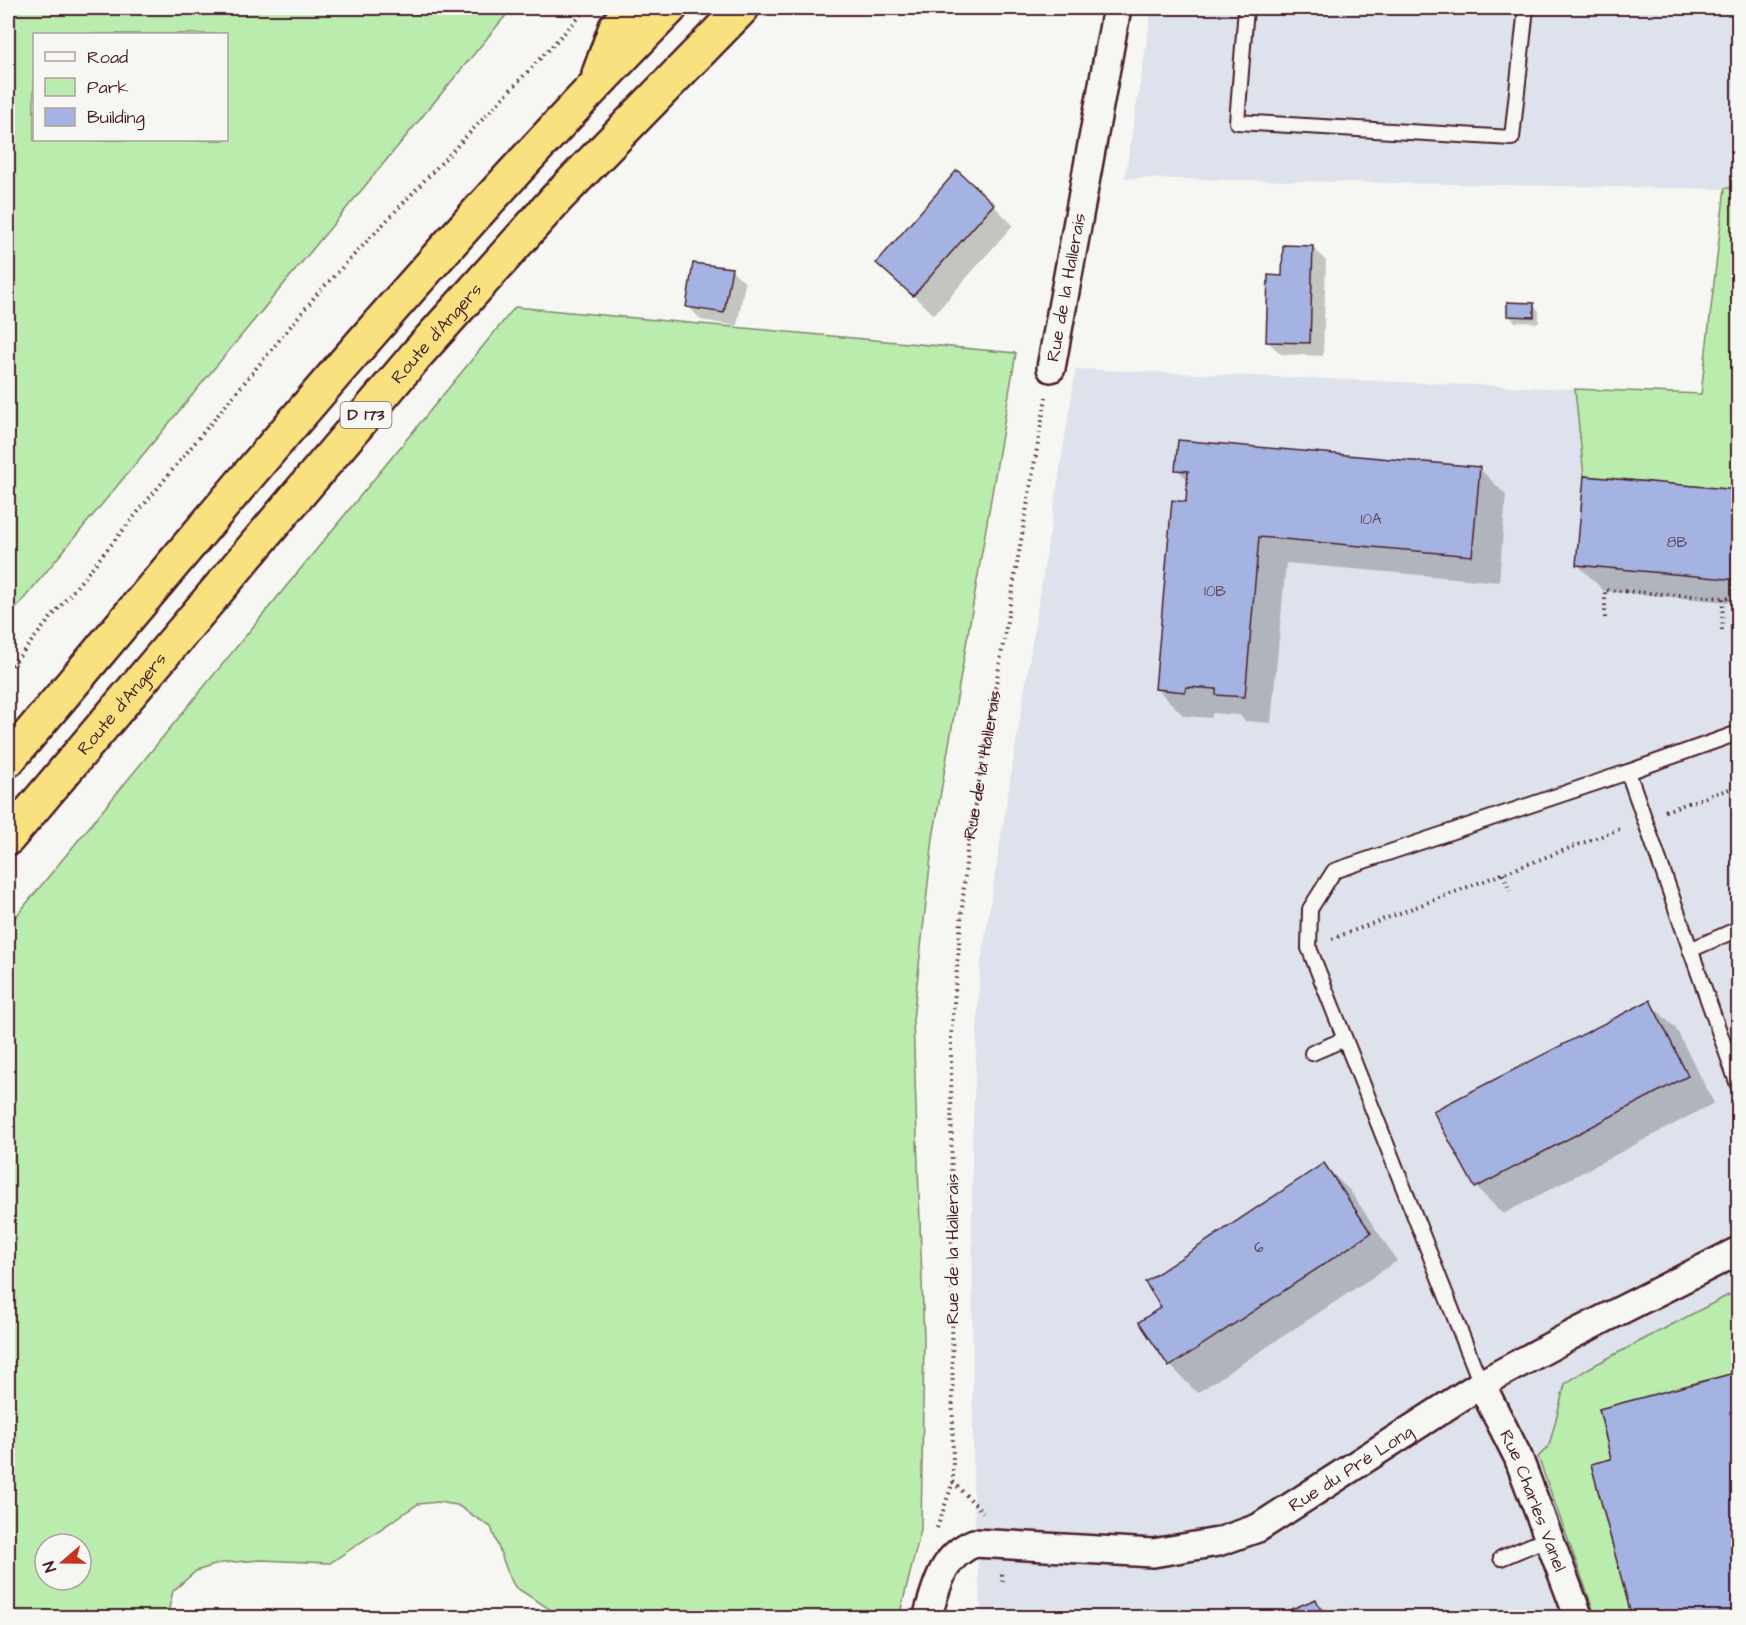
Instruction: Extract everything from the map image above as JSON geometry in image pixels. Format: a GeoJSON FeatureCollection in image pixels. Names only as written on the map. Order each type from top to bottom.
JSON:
{"type":"FeatureCollection","features":[{"type":"Feature","properties":{"kind":"highway"},"geometry":{"type":"LineString","coordinates":[[595,84],[616,27],[634,8]]}},
{"type":"Feature","properties":{"kind":"highway","name":"D 173"},"geometry":{"type":"LineString","coordinates":[[8,760],[412,287],[595,84],[670,8]]}},
{"type":"Feature","properties":{"kind":"highway","name":"Route d'Angers"},"geometry":{"type":"LineString","coordinates":[[8,838],[418,353],[557,198],[742,8]]}},
{"type":"Feature","properties":{"kind":"street","name":"Rue de la Hallerais"},"geometry":{"type":"LineString","coordinates":[[1051,368],[1116,8]]}},
{"type":"Feature","properties":{"kind":"street","name":"Rue du Pré Long"},"geometry":{"type":"LineString","coordinates":[[927,1617],[941,1572],[954,1554],[974,1543],[1153,1554],[1218,1542],[1258,1528],[1481,1384],[1738,1251]]}},
{"type":"Feature","properties":{"kind":"street","name":"Rue Charles Vanel"},"geometry":{"type":"LineString","coordinates":[[1481,1384],[1518,1457],[1579,1617]]}},
{"type":"Feature","properties":{"kind":"lane"},"geometry":{"type":"LineString","coordinates":[[1246,8],[1237,122],[1512,138],[1526,8]]}},
{"type":"Feature","properties":{"kind":"lane"},"geometry":{"type":"LineString","coordinates":[[1481,1384],[1309,948],[1310,909],[1334,871],[1738,733]]}},
{"type":"Feature","properties":{"kind":"lane"},"geometry":{"type":"LineString","coordinates":[[1628,772],[1738,1085]]}},
{"type":"Feature","properties":{"kind":"lane"},"geometry":{"type":"LineString","coordinates":[[1690,950],[1738,929]]}},
{"type":"Feature","properties":{"kind":"lane"},"geometry":{"type":"LineString","coordinates":[[1312,1053],[1345,1039]]}},
{"type":"Feature","properties":{"kind":"lane"},"geometry":{"type":"LineString","coordinates":[[1501,1558],[1550,1538]]}},
{"type":"Feature","properties":{"kind":"path"},"geometry":{"type":"LineString","coordinates":[[8,670],[318,293],[588,8]]}},
{"type":"Feature","properties":{"kind":"path","name":"Rue de la Hallerais"},"geometry":{"type":"LineString","coordinates":[[937,1530],[953,1482],[951,1038],[967,851],[1051,368]]}},
{"type":"Feature","properties":{"kind":"path"},"geometry":{"type":"LineString","coordinates":[[1605,618],[1605,590],[1738,598]]}},
{"type":"Feature","properties":{"kind":"path"},"geometry":{"type":"LineString","coordinates":[[1722,630],[1723,597]]}},
{"type":"Feature","properties":{"kind":"path"},"geometry":{"type":"LineString","coordinates":[[1309,948],[1738,786]]}},
{"type":"Feature","properties":{"kind":"path"},"geometry":{"type":"LineString","coordinates":[[1503,874],[1510,891]]}},
{"type":"Feature","properties":{"kind":"shaded area"},"geometry":{"type":"Polygon","coordinates":[[[1152,8],[1738,8],[1738,1617],[981,1618],[973,1488],[972,1143],[980,968],[1076,369],[1701,394],[1725,189],[1125,178],[1152,8]]]}},
{"type":"Feature","properties":{"kind":"green space"},"geometry":{"type":"Polygon","coordinates":[[[8,8],[512,8],[8,618],[8,8]]]}},
{"type":"Feature","properties":{"kind":"green space"},"geometry":{"type":"Polygon","coordinates":[[[1725,188],[1738,188],[1738,490],[1584,476],[1575,389],[1701,394],[1725,188]]]}},
{"type":"Feature","properties":{"kind":"green space"},"geometry":{"type":"Polygon","coordinates":[[[515,307],[1016,353],[933,838],[913,1020],[924,1340],[921,1530],[899,1617],[562,1617],[515,1587],[491,1527],[457,1505],[438,1502],[418,1504],[330,1563],[261,1560],[221,1563],[196,1571],[173,1591],[167,1617],[8,1617],[8,926],[515,307]]]}},
{"type":"Feature","properties":{"kind":"green space"},"geometry":{"type":"Polygon","coordinates":[[[1738,1290],[1738,1372],[1599,1409],[1611,1459],[1591,1464],[1632,1617],[1596,1617],[1538,1457],[1549,1446],[1565,1384],[1589,1368],[1738,1290]]]}},
{"type":"Feature","properties":{"kind":"building"},"geometry":{"type":"Polygon","coordinates":[[[957,170],[994,204],[913,296],[876,263],[957,170]]]}},
{"type":"Feature","properties":{"kind":"building"},"geometry":{"type":"Polygon","coordinates":[[[1283,245],[1313,246],[1310,343],[1266,342],[1268,275],[1282,276],[1283,245]]]}},
{"type":"Feature","properties":{"kind":"building"},"geometry":{"type":"Polygon","coordinates":[[[693,263],[732,268],[724,313],[686,307],[693,263]]]}},
{"type":"Feature","properties":{"kind":"building"},"geometry":{"type":"Polygon","coordinates":[[[1507,302],[1534,303],[1534,317],[1507,316],[1507,302]]]}},
{"type":"Feature","properties":{"kind":"building"},"geometry":{"type":"Polygon","coordinates":[[[1178,440],[1480,467],[1472,556],[1259,537],[1245,697],[1216,695],[1216,689],[1186,687],[1185,692],[1155,689],[1172,500],[1186,502],[1188,471],[1175,470],[1178,440]]]}},
{"type":"Feature","properties":{"kind":"building"},"geometry":{"type":"Polygon","coordinates":[[[1584,476],[1738,490],[1738,580],[1576,565],[1584,476]]]}},
{"type":"Feature","properties":{"kind":"building"},"geometry":{"type":"Polygon","coordinates":[[[1650,1000],[1688,1076],[1475,1188],[1433,1111],[1650,1000]]]}},
{"type":"Feature","properties":{"kind":"building"},"geometry":{"type":"Polygon","coordinates":[[[1324,1163],[1371,1233],[1169,1367],[1139,1322],[1161,1307],[1145,1282],[1324,1163]]]}},
{"type":"Feature","properties":{"kind":"building"},"geometry":{"type":"Polygon","coordinates":[[[1738,1372],[1738,1618],[1632,1618],[1591,1464],[1611,1459],[1599,1409],[1738,1372]]]}},
{"type":"Feature","properties":{"kind":"building"},"geometry":{"type":"Polygon","coordinates":[[[1316,1599],[1324,1618],[1270,1618],[1316,1599]]]}}]}
